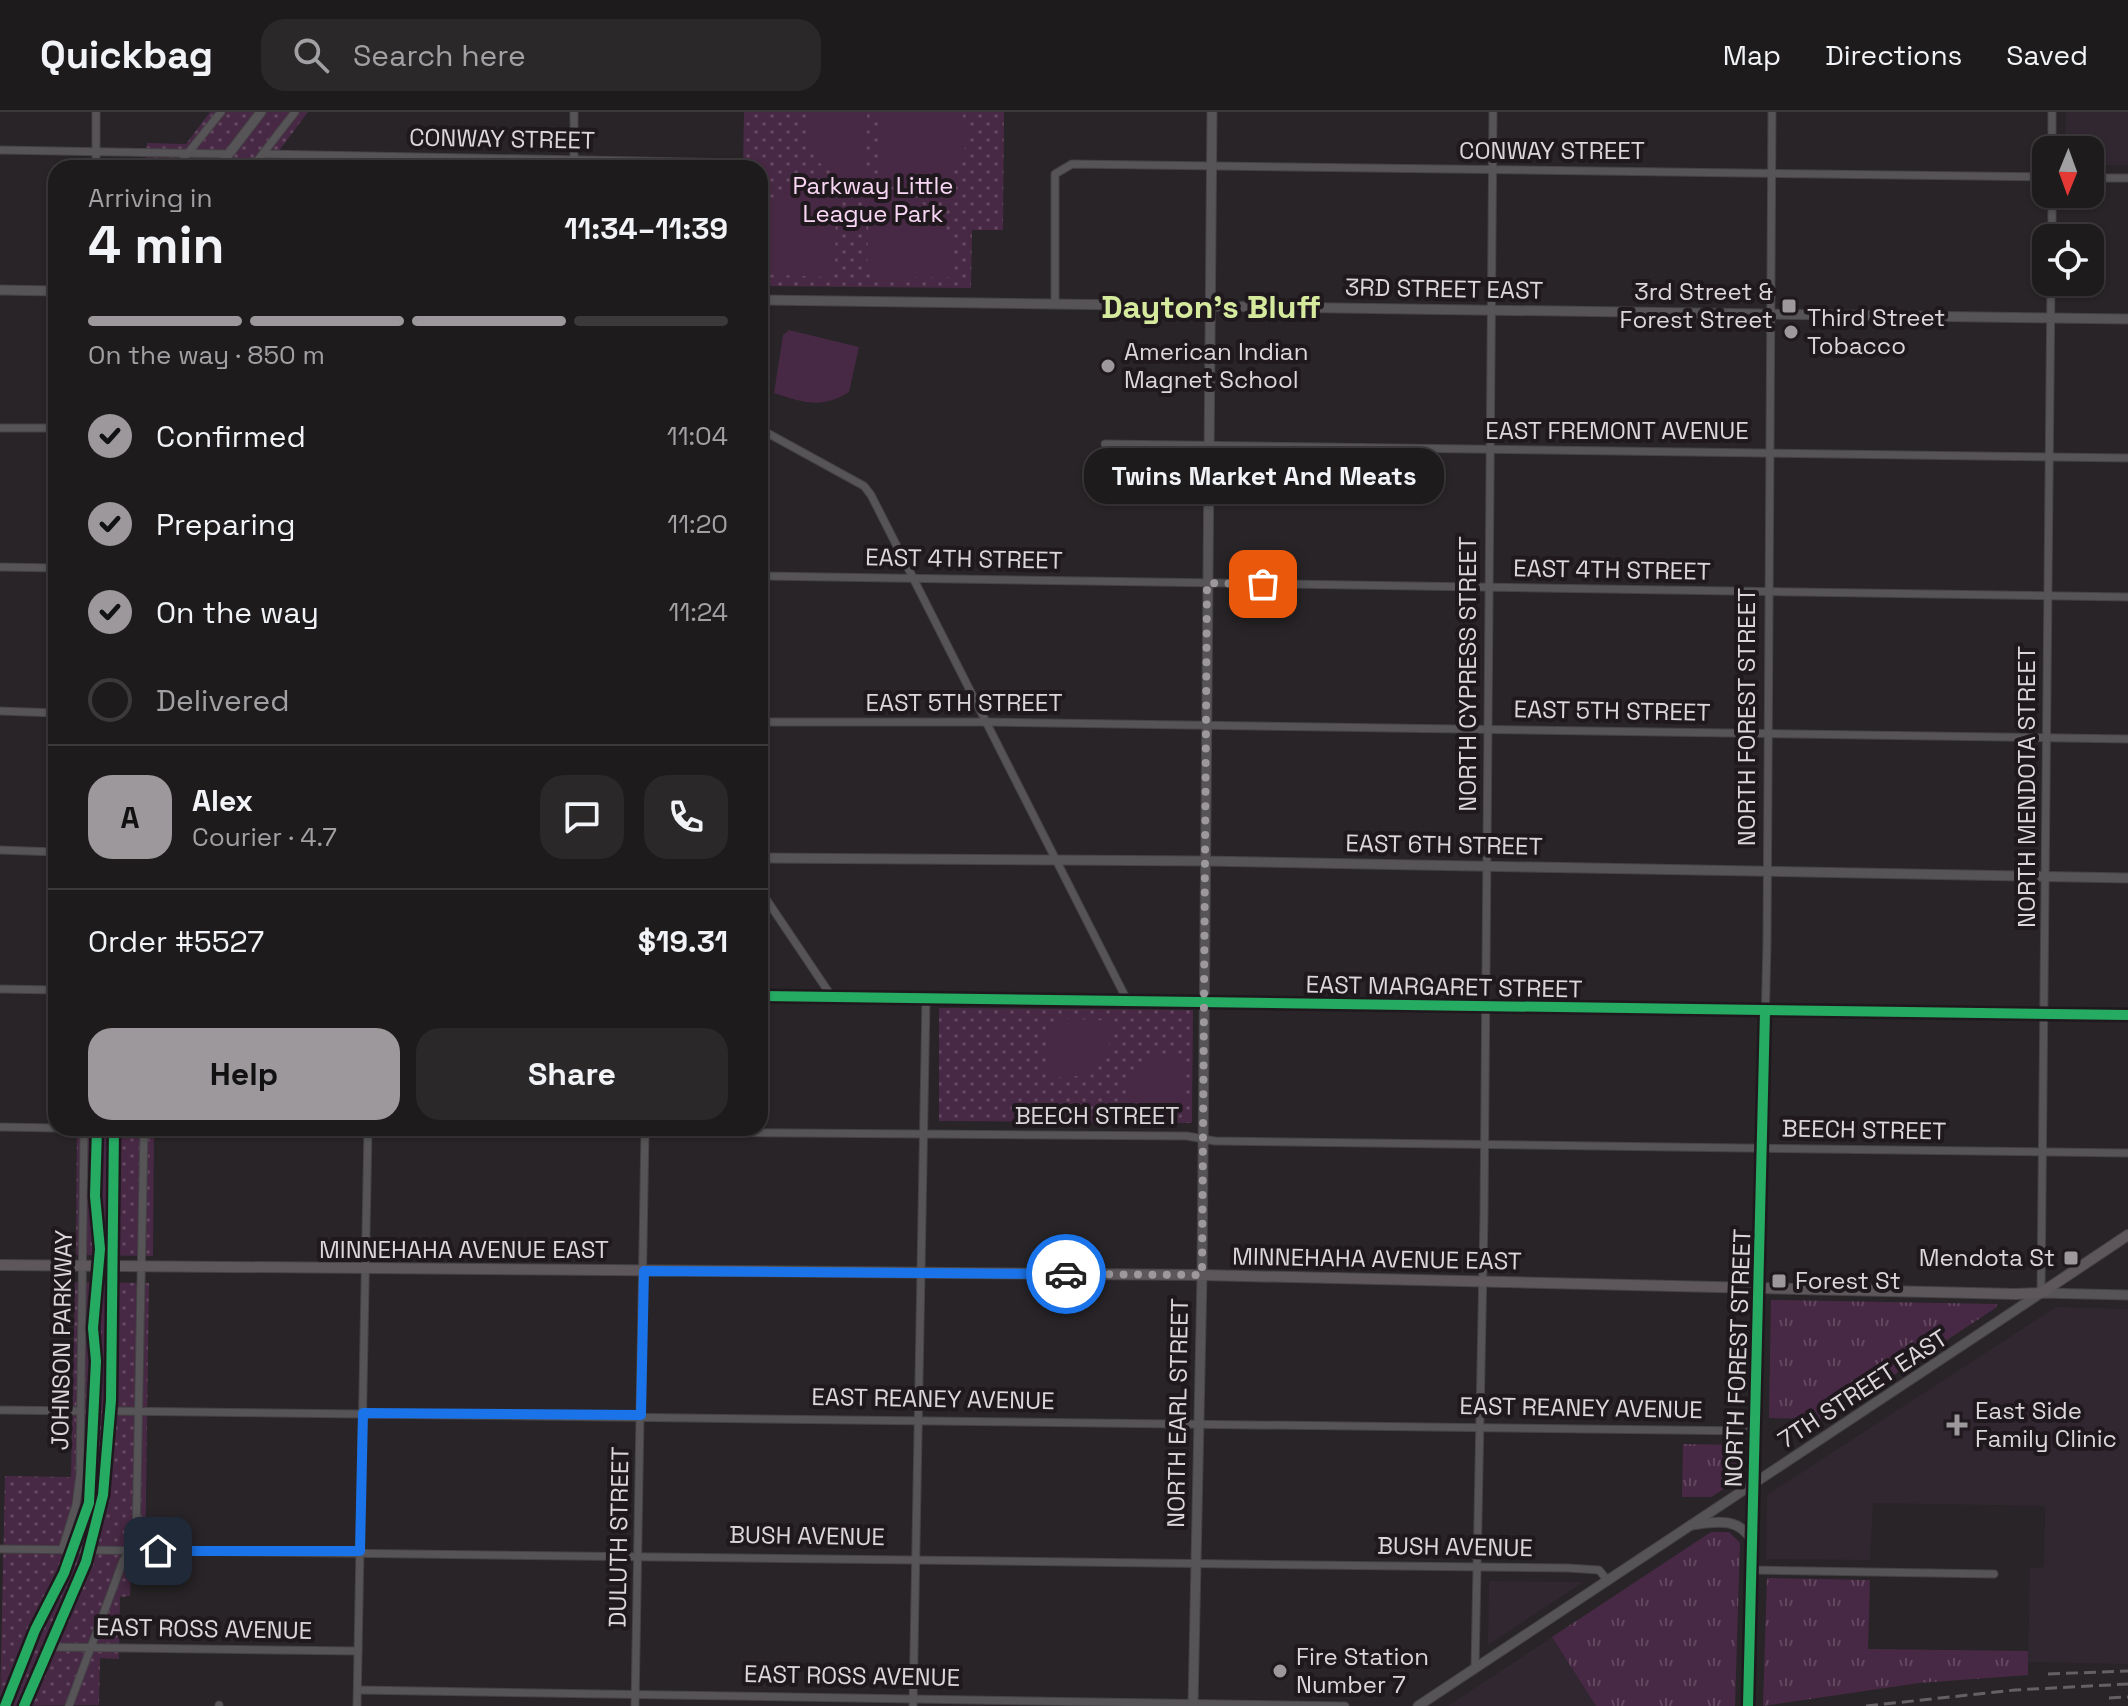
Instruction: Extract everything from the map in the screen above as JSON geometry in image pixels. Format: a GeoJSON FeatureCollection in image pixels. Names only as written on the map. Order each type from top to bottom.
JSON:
{"type":"FeatureCollection","features":[{"type":"Feature","properties":{"kind":"main road","name":"7TH STREET EAST"},"geometry":{"type":"LineString","coordinates":[[2041,1293],[2128,1235]]}},
{"type":"Feature","properties":{"kind":"main road","name":"MINNEHAHA AVENUE EAST"},"geometry":{"type":"LineString","coordinates":[[0,1265],[1202,1275],[2041,1293]]}},
{"type":"Feature","properties":{"kind":"street"},"geometry":{"type":"LineString","coordinates":[[96,112],[96,160]]}},
{"type":"Feature","properties":{"kind":"street"},"geometry":{"type":"LineString","coordinates":[[182,160],[221,112]]}},
{"type":"Feature","properties":{"kind":"street"},"geometry":{"type":"LineString","coordinates":[[224,160],[261,112]]}},
{"type":"Feature","properties":{"kind":"street"},"geometry":{"type":"LineString","coordinates":[[260,160],[295,112]]}},
{"type":"Feature","properties":{"kind":"street"},"geometry":{"type":"LineString","coordinates":[[574,112],[574,160]]}},
{"type":"Feature","properties":{"kind":"street","name":"NORTH EARL STREET"},"geometry":{"type":"LineString","coordinates":[[1193,1704],[1202,1275],[1212,112]]}},
{"type":"Feature","properties":{"kind":"street","name":"NORTH CYPRESS STREET"},"geometry":{"type":"LineString","coordinates":[[1475,1669],[1484,1145],[1493,112]]}},
{"type":"Feature","properties":{"kind":"street","name":"NORTH FOREST STREET"},"geometry":{"type":"LineString","coordinates":[[1748,1706],[1763,1149],[1772,112]]}},
{"type":"Feature","properties":{"kind":"street"},"geometry":{"type":"LineString","coordinates":[[2052,112],[2052,136]]}},
{"type":"Feature","properties":{"kind":"street"},"geometry":{"type":"LineString","coordinates":[[0,150],[228,154]]}},
{"type":"Feature","properties":{"kind":"street","name":"CONWAY STREET"},"geometry":{"type":"LineString","coordinates":[[263,154],[450,160]]}},
{"type":"Feature","properties":{"kind":"street","name":"CONWAY STREET"},"geometry":{"type":"LineString","coordinates":[[1055,304],[1055,179],[1058,169],[1072,164],[2032,177]]}},
{"type":"Feature","properties":{"kind":"street"},"geometry":{"type":"LineString","coordinates":[[2104,178],[2128,178]]}},
{"type":"Feature","properties":{"kind":"street"},"geometry":{"type":"LineString","coordinates":[[0,290],[48,291]]}},
{"type":"Feature","properties":{"kind":"street","name":"NORTH MENDOTA STREET"},"geometry":{"type":"LineString","coordinates":[[2041,1293],[2051,296]]}},
{"type":"Feature","properties":{"kind":"street","name":"3RD STREET EAST"},"geometry":{"type":"LineString","coordinates":[[768,300],[2128,319]]}},
{"type":"Feature","properties":{"kind":"street"},"geometry":{"type":"LineString","coordinates":[[0,428],[48,428]]}},
{"type":"Feature","properties":{"kind":"street"},"geometry":{"type":"LineString","coordinates":[[768,433],[864,486],[989,722],[1127,1000]]}},
{"type":"Feature","properties":{"kind":"street","name":"EAST FREMONT AVENUE"},"geometry":{"type":"LineString","coordinates":[[1105,444],[2128,458]]}},
{"type":"Feature","properties":{"kind":"street"},"geometry":{"type":"LineString","coordinates":[[0,567],[48,568]]}},
{"type":"Feature","properties":{"kind":"street","name":"EAST 4TH STREET"},"geometry":{"type":"LineString","coordinates":[[768,576],[2128,597]]}},
{"type":"Feature","properties":{"kind":"street"},"geometry":{"type":"LineString","coordinates":[[0,711],[48,713]]}},
{"type":"Feature","properties":{"kind":"street","name":"EAST 5TH STREET"},"geometry":{"type":"LineString","coordinates":[[768,722],[989,722],[2128,739]]}},
{"type":"Feature","properties":{"kind":"street"},"geometry":{"type":"LineString","coordinates":[[0,850],[48,852]]}},
{"type":"Feature","properties":{"kind":"street","name":"EAST 6TH STREET"},"geometry":{"type":"LineString","coordinates":[[768,858],[1205,861],[2128,878]]}},
{"type":"Feature","properties":{"kind":"street"},"geometry":{"type":"LineString","coordinates":[[768,902],[832,997]]}},
{"type":"Feature","properties":{"kind":"street"},"geometry":{"type":"LineString","coordinates":[[0,989],[48,990]]}},
{"type":"Feature","properties":{"kind":"street","name":"EAST MARGARET STREET"},"geometry":{"type":"LineString","coordinates":[[768,996],[2128,1015]]}},
{"type":"Feature","properties":{"kind":"street"},"geometry":{"type":"LineString","coordinates":[[913,1702],[926,999]]}},
{"type":"Feature","properties":{"kind":"street"},"geometry":{"type":"LineString","coordinates":[[0,1127],[48,1128]]}},
{"type":"Feature","properties":{"kind":"street","name":"BEECH STREET"},"geometry":{"type":"LineString","coordinates":[[768,1132],[1187,1136],[1203,1140],[2128,1153]]}},
{"type":"Feature","properties":{"kind":"street","name":"JOHNSON PARKWAY"},"geometry":{"type":"LineString","coordinates":[[62,1550],[76,1505],[84,1136]]}},
{"type":"Feature","properties":{"kind":"street","name":"JOHNSON PARKWAY"},"geometry":{"type":"LineString","coordinates":[[24,1706],[90,1550],[107,1472],[114,1267],[114,1136]]}},
{"type":"Feature","properties":{"kind":"street"},"geometry":{"type":"LineString","coordinates":[[69,1706],[129,1550],[136,1540],[144,1136]]}},
{"type":"Feature","properties":{"kind":"street"},"geometry":{"type":"LineString","coordinates":[[357,1706],[368,1136]]}},
{"type":"Feature","properties":{"kind":"street","name":"DULUTH STREET"},"geometry":{"type":"LineString","coordinates":[[635,1706],[645,1136]]}},
{"type":"Feature","properties":{"kind":"street","name":"MINNEHAHA AVENUE EAST"},"geometry":{"type":"LineString","coordinates":[[2041,1293],[2128,1295]]}},
{"type":"Feature","properties":{"kind":"street","name":"7TH STREET EAST"},"geometry":{"type":"LineString","coordinates":[[1418,1706],[2041,1293]]}},
{"type":"Feature","properties":{"kind":"street"},"geometry":{"type":"LineString","coordinates":[[0,1410],[80,1411]]}},
{"type":"Feature","properties":{"kind":"street","name":"EAST REANEY AVENUE"},"geometry":{"type":"LineString","coordinates":[[111,1411],[641,1415],[1754,1431]]}},
{"type":"Feature","properties":{"kind":"street"},"geometry":{"type":"LineString","coordinates":[[1687,1525],[1733,1523],[1744,1529],[1752,1541]]}},
{"type":"Feature","properties":{"kind":"street","name":"BUSH AVENUE"},"geometry":{"type":"LineString","coordinates":[[0,1549],[638,1554],[1599,1570],[1608,1581]]}},
{"type":"Feature","properties":{"kind":"street"},"geometry":{"type":"LineString","coordinates":[[1751,1570],[1994,1574]]}},
{"type":"Feature","properties":{"kind":"street","name":"EAST ROSS AVENUE"},"geometry":{"type":"LineString","coordinates":[[50,1647],[358,1651]]}},
{"type":"Feature","properties":{"kind":"street","name":"EAST ROSS AVENUE"},"geometry":{"type":"LineString","coordinates":[[358,1690],[636,1693],[913,1702],[1345,1706]]}},
{"type":"Feature","properties":{"kind":"shaded area"},"geometry":{"type":"Polygon","coordinates":[[[2066,112],[2128,112],[2128,165],[2104,165],[2104,136],[2065,136],[2066,112]]]}},
{"type":"Feature","properties":{"kind":"shaded area"},"geometry":{"type":"Polygon","coordinates":[[[2056,1307],[2128,1309],[2128,1664],[2028,1662],[2030,1568],[2044,1567],[2045,1506],[1873,1503],[1870,1560],[1766,1559],[1767,1495],[2056,1307]]]}},
{"type":"Feature","properties":{"kind":"shaded area"},"geometry":{"type":"Polygon","coordinates":[[[1489,1581],[1581,1582],[1582,1583],[1488,1645],[1489,1581]]]}},
{"type":"Feature","properties":{"kind":"shaded area"},"geometry":{"type":"Polygon","coordinates":[[[1552,1637],[1596,1706],[1448,1706],[1552,1637]]]}},
{"type":"Feature","properties":{"kind":"green space"},"geometry":{"type":"Polygon","coordinates":[[[210,112],[308,112],[272,160],[146,160],[147,143],[186,144],[210,112]]]}},
{"type":"Feature","properties":{"kind":"green space","name":"Parkway Little League Park"},"geometry":{"type":"Polygon","coordinates":[[[744,112],[1004,112],[1003,230],[972,230],[971,288],[768,286],[768,160],[743,160],[744,112]]]}},
{"type":"Feature","properties":{"kind":"green space"},"geometry":{"type":"Polygon","coordinates":[[[806,112],[867,112],[866,178],[837,173],[818,161],[808,141],[806,112]]]}},
{"type":"Feature","properties":{"kind":"green space"},"geometry":{"type":"Polygon","coordinates":[[[880,112],[962,112],[968,139],[960,163],[934,185],[882,187],[880,112]]]}},
{"type":"Feature","properties":{"kind":"green space"},"geometry":{"type":"Polygon","coordinates":[[[825,182],[836,186],[835,268],[825,277],[768,274],[768,205],[790,191],[825,182]]]}},
{"type":"Feature","properties":{"kind":"green space"},"geometry":{"type":"Polygon","coordinates":[[[904,195],[928,208],[937,217],[952,250],[955,277],[874,278],[867,271],[869,201],[904,195]]]}},
{"type":"Feature","properties":{"kind":"green space"},"geometry":{"type":"Polygon","coordinates":[[[789,330],[859,347],[849,392],[830,401],[813,403],[774,393],[783,335],[789,330]]]}},
{"type":"Feature","properties":{"kind":"green space"},"geometry":{"type":"Polygon","coordinates":[[[939,1008],[1193,1010],[1192,1123],[939,1121],[939,1008]]]}},
{"type":"Feature","properties":{"kind":"green space"},"geometry":{"type":"Polygon","coordinates":[[[1058,1018],[1115,1021],[1106,1058],[1091,1075],[1046,1078],[1048,1027],[1058,1018]]]}},
{"type":"Feature","properties":{"kind":"green space"},"geometry":{"type":"Polygon","coordinates":[[[1184,1056],[1183,1111],[1178,1117],[1126,1116],[1129,1075],[1146,1059],[1184,1056]]]}},
{"type":"Feature","properties":{"kind":"green space"},"geometry":{"type":"Polygon","coordinates":[[[77,1136],[154,1136],[153,1256],[76,1255],[77,1136]]]}},
{"type":"Feature","properties":{"kind":"green space"},"geometry":{"type":"Polygon","coordinates":[[[75,1282],[149,1283],[145,1567],[131,1567],[130,1596],[120,1597],[119,1659],[100,1658],[99,1705],[0,1706],[5,1476],[71,1477],[75,1282]]]}},
{"type":"Feature","properties":{"kind":"green space"},"geometry":{"type":"Polygon","coordinates":[[[1771,1300],[1997,1304],[1997,1307],[1827,1419],[1769,1418],[1771,1300]]]}},
{"type":"Feature","properties":{"kind":"green space"},"geometry":{"type":"Polygon","coordinates":[[[1683,1444],[1743,1445],[1743,1477],[1711,1497],[1682,1497],[1683,1444]]]}},
{"type":"Feature","properties":{"kind":"green space"},"geometry":{"type":"Polygon","coordinates":[[[1711,1532],[1729,1532],[1740,1543],[1735,1706],[1596,1706],[1552,1637],[1711,1532]]]}},
{"type":"Feature","properties":{"kind":"green space"},"geometry":{"type":"Polygon","coordinates":[[[1767,1578],[1870,1580],[1868,1649],[2028,1651],[2028,1675],[1919,1683],[1763,1706],[1767,1578]]]}},
{"type":"Feature","properties":{"kind":"railway"},"geometry":{"type":"LineString","coordinates":[[2048,1674],[2128,1671]]}},
{"type":"Feature","properties":{"kind":"railway"},"geometry":{"type":"LineString","coordinates":[[1866,1706],[2015,1690],[2128,1684]]}},
{"type":"Feature","properties":{"kind":"railway"},"geometry":{"type":"LineString","coordinates":[[2109,1698],[2128,1697]]}},
{"type":"Feature","properties":{"kind":"cycle path"},"geometry":{"type":"LineString","coordinates":[[768,996],[2128,1015]]}},
{"type":"Feature","properties":{"kind":"cycle path"},"geometry":{"type":"LineString","coordinates":[[1748,1706],[1765,1011]]}},
{"type":"Feature","properties":{"kind":"cycle path"},"geometry":{"type":"LineString","coordinates":[[5,1706],[35,1630],[64,1573],[89,1503],[96,1361],[93,1328],[100,1249],[95,1196],[97,1136]]}},
{"type":"Feature","properties":{"kind":"cycle path"},"geometry":{"type":"LineString","coordinates":[[24,1706],[86,1562],[103,1495],[111,1400],[114,1136]]}},
{"type":"Feature","properties":{"kind":"way so far"},"geometry":{"type":"LineString","coordinates":[[1066,1274],[1202,1275],[1207,583],[1263,584]]}},
{"type":"Feature","properties":{"kind":"place","name":"3rd Street & Forest Street"},"geometry":{"type":"Point","coordinates":[1789,306]}},
{"type":"Feature","properties":{"kind":"place","name":"Third Street Tobacco"},"geometry":{"type":"Point","coordinates":[1791,332]}},
{"type":"Feature","properties":{"kind":"place","name":"American Indian Magnet School"},"geometry":{"type":"Point","coordinates":[1108,366]}},
{"type":"Feature","properties":{"kind":"place","name":"Twins Market And Meats"},"geometry":{"type":"Point","coordinates":[1263,584]}},
{"type":"Feature","properties":{"kind":"place","name":"Mendota St"},"geometry":{"type":"Point","coordinates":[2071,1258]}},
{"type":"Feature","properties":{"kind":"place","name":"Forest St"},"geometry":{"type":"Point","coordinates":[1779,1281]}},
{"type":"Feature","properties":{"kind":"place","name":"East Side Family Clinic"},"geometry":{"type":"Point","coordinates":[1957,1425]}},
{"type":"Feature","properties":{"kind":"place","name":"Fire Station Number 7"},"geometry":{"type":"Point","coordinates":[1280,1671]}},
{"type":"Feature","properties":{"kind":"district","name":"Dayton's Bluff"},"geometry":{"type":"Point","coordinates":[1211,307]}},
{"type":"Feature","properties":{"kind":"route"},"geometry":{"type":"LineString","coordinates":[[158,1551],[360,1551],[363,1413],[641,1415],[644,1271],[1066,1274]]}}]}
